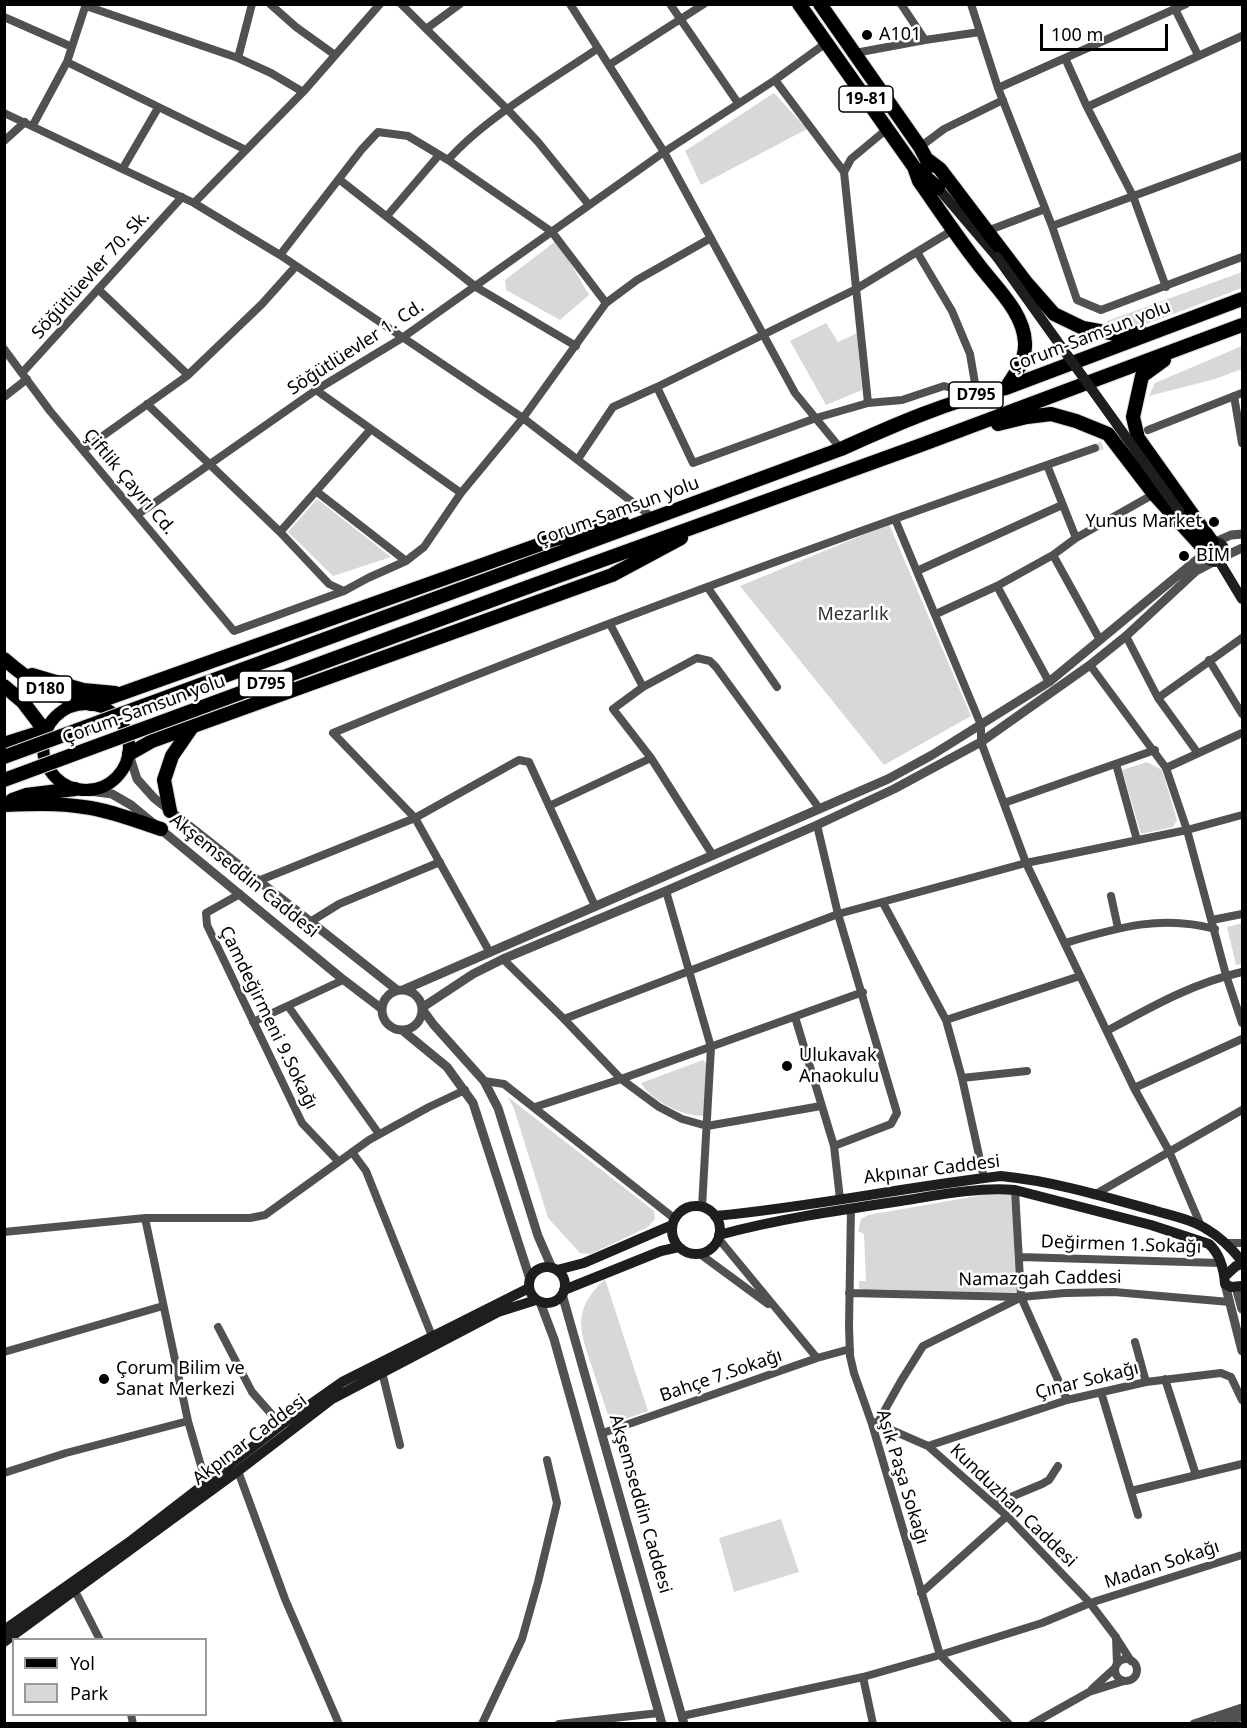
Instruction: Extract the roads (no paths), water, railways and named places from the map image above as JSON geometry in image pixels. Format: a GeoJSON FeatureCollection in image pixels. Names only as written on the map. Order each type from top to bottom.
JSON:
{"type":"FeatureCollection","features":[{"type":"Feature","properties":{"kind":"highway","name":"19-81"},"geometry":{"type":"LineString","coordinates":[[799,4],[914,167],[938,188]]}},
{"type":"Feature","properties":{"kind":"highway","name":"19-81"},"geometry":{"type":"LineString","coordinates":[[820,4],[920,147],[938,188]]}},
{"type":"Feature","properties":{"kind":"highway"},"geometry":{"type":"LineString","coordinates":[[927,160],[940,169],[1025,281],[1054,314],[1083,328],[1116,334],[1153,333]]}},
{"type":"Feature","properties":{"kind":"highway"},"geometry":{"type":"LineString","coordinates":[[914,167],[919,182],[1008,303],[1024,334],[1024,355],[1006,388]]}},
{"type":"Feature","properties":{"kind":"highway","name":"Çorum-Samsun yolu"},"geometry":{"type":"LineString","coordinates":[[4,757],[841,449],[977,395],[1006,388],[1242,299]]}},
{"type":"Feature","properties":{"kind":"highway","name":"Çorum-Samsun yolu"},"geometry":{"type":"LineString","coordinates":[[4,780],[725,514],[921,445],[1242,324]]}},
{"type":"Feature","properties":{"kind":"highway"},"geometry":{"type":"LineString","coordinates":[[1190,345],[1142,376],[1133,417],[1138,438],[1209,546]]}},
{"type":"Feature","properties":{"kind":"highway"},"geometry":{"type":"LineString","coordinates":[[921,445],[1027,417],[1051,414],[1076,421],[1108,434],[1154,494],[1209,546]]}},
{"type":"Feature","properties":{"kind":"highway"},"geometry":{"type":"LineString","coordinates":[[92,704],[555,539],[711,496]]}},
{"type":"Feature","properties":{"kind":"highway"},"geometry":{"type":"LineString","coordinates":[[129,754],[152,741],[612,575],[725,514]]}},
{"type":"Feature","properties":{"kind":"highway","name":"D180"},"geometry":{"type":"LineString","coordinates":[[4,659],[48,691],[68,699],[92,704]]}},
{"type":"Feature","properties":{"kind":"highway"},"geometry":{"type":"LineString","coordinates":[[18,670],[83,690],[120,694]]}},
{"type":"Feature","properties":{"kind":"highway","name":"D180"},"geometry":{"type":"LineString","coordinates":[[4,686],[23,702],[45,731]]}},
{"type":"Feature","properties":{"kind":"highway"},"geometry":{"type":"LineString","coordinates":[[170,811],[164,780],[172,756],[192,727]]}},
{"type":"Feature","properties":{"kind":"highway"},"geometry":{"type":"LineString","coordinates":[[4,744],[45,731]]}},
{"type":"Feature","properties":{"kind":"highway"},"geometry":{"type":"LineString","coordinates":[[4,804],[26,795],[75,789]]}},
{"type":"Feature","properties":{"kind":"highway"},"geometry":{"type":"LineString","coordinates":[[4,804],[45,803],[86,807],[120,815],[161,829]]}},
{"type":"Feature","properties":{"kind":"main road"},"geometry":{"type":"LineString","coordinates":[[938,188],[997,257],[1179,511],[1209,546],[1224,548],[1219,560]]}},
{"type":"Feature","properties":{"kind":"main road"},"geometry":{"type":"LineString","coordinates":[[1209,546],[1208,560],[1219,560]]}},
{"type":"Feature","properties":{"kind":"main road"},"geometry":{"type":"LineString","coordinates":[[1219,560],[1242,599]]}},
{"type":"Feature","properties":{"kind":"main road"},"geometry":{"type":"LineString","coordinates":[[77,704],[92,704],[105,708],[121,722],[129,740],[129,754],[124,768],[104,787],[90,790],[75,789],[62,784],[47,767],[42,746],[45,731],[52,719],[63,709],[77,704]]}},
{"type":"Feature","properties":{"kind":"main road","name":"Akpınar Caddesi"},"geometry":{"type":"LineString","coordinates":[[715,1216],[779,1210],[1001,1176],[1094,1194],[1201,1226],[1225,1243],[1242,1263]]}},
{"type":"Feature","properties":{"kind":"main road","name":"Akpınar Caddesi"},"geometry":{"type":"LineString","coordinates":[[718,1237],[754,1225],[851,1208],[997,1188],[1067,1202],[1198,1239],[1216,1250],[1220,1263],[1232,1283]]}},
{"type":"Feature","properties":{"kind":"main road"},"geometry":{"type":"LineString","coordinates":[[686,1208],[702,1208],[715,1216],[719,1228],[718,1237],[711,1248],[700,1254],[692,1254],[679,1248],[661,1251],[563,1292],[555,1301],[538,1301],[530,1284],[541,1268],[554,1269],[584,1263],[673,1222],[686,1208]]}},
{"type":"Feature","properties":{"kind":"main road"},"geometry":{"type":"LineString","coordinates":[[673,1222],[672,1233],[679,1248]]}},
{"type":"Feature","properties":{"kind":"main road"},"geometry":{"type":"LineString","coordinates":[[1232,1283],[1236,1266],[1242,1263]]}},
{"type":"Feature","properties":{"kind":"main road"},"geometry":{"type":"LineString","coordinates":[[554,1269],[563,1277],[563,1292]]}},
{"type":"Feature","properties":{"kind":"main road","name":"Akpınar Caddesi"},"geometry":{"type":"LineString","coordinates":[[4,1630],[132,1540],[281,1425],[342,1382],[530,1284]]}},
{"type":"Feature","properties":{"kind":"main road","name":"Akpınar Caddesi"},"geometry":{"type":"LineString","coordinates":[[4,1642],[238,1471],[332,1399],[498,1312],[538,1301]]}},
{"type":"Feature","properties":{"kind":"street"},"geometry":{"type":"LineString","coordinates":[[238,58],[252,4]]}},
{"type":"Feature","properties":{"kind":"street"},"geometry":{"type":"LineString","coordinates":[[270,4],[296,27],[335,55]]}},
{"type":"Feature","properties":{"kind":"street"},"geometry":{"type":"LineString","coordinates":[[194,203],[303,92],[380,4]]}},
{"type":"Feature","properties":{"kind":"street"},"geometry":{"type":"LineString","coordinates":[[401,4],[538,142],[589,205]]}},
{"type":"Feature","properties":{"kind":"street"},"geometry":{"type":"LineString","coordinates":[[426,29],[460,4]]}},
{"type":"Feature","properties":{"kind":"street"},"geometry":{"type":"LineString","coordinates":[[570,4],[664,153],[795,393],[841,449]]}},
{"type":"Feature","properties":{"kind":"street"},"geometry":{"type":"LineString","coordinates":[[670,4],[738,103]]}},
{"type":"Feature","properties":{"kind":"street"},"geometry":{"type":"LineString","coordinates":[[609,65],[704,4]]}},
{"type":"Feature","properties":{"kind":"street"},"geometry":{"type":"LineString","coordinates":[[901,4],[924,40]]}},
{"type":"Feature","properties":{"kind":"street"},"geometry":{"type":"LineString","coordinates":[[971,4],[998,88],[1046,209],[1077,300],[1101,310],[1242,257]]}},
{"type":"Feature","properties":{"kind":"street"},"geometry":{"type":"LineString","coordinates":[[998,88],[1186,4]]}},
{"type":"Feature","properties":{"kind":"street"},"geometry":{"type":"LineString","coordinates":[[4,141],[29,124],[68,62],[86,5],[238,58],[271,73],[303,92]]}},
{"type":"Feature","properties":{"kind":"street"},"geometry":{"type":"LineString","coordinates":[[1175,9],[1198,55]]}},
{"type":"Feature","properties":{"kind":"street"},"geometry":{"type":"LineString","coordinates":[[4,17],[72,47]]}},
{"type":"Feature","properties":{"kind":"street"},"geometry":{"type":"LineString","coordinates":[[855,53],[980,32]]}},
{"type":"Feature","properties":{"kind":"street"},"geometry":{"type":"LineString","coordinates":[[1087,106],[1242,36]]}},
{"type":"Feature","properties":{"kind":"street","name":"Söğütlüevler 1. Cd."},"geometry":{"type":"LineString","coordinates":[[138,515],[316,390],[402,338],[589,205],[826,43]]}},
{"type":"Feature","properties":{"kind":"street"},"geometry":{"type":"LineString","coordinates":[[448,160],[472,137],[508,110],[597,49]]}},
{"type":"Feature","properties":{"kind":"street"},"geometry":{"type":"LineString","coordinates":[[1065,58],[1133,196],[1166,287]]}},
{"type":"Feature","properties":{"kind":"street"},"geometry":{"type":"LineString","coordinates":[[68,62],[246,150]]}},
{"type":"Feature","properties":{"kind":"street"},"geometry":{"type":"LineString","coordinates":[[775,80],[844,172],[868,403]]}},
{"type":"Feature","properties":{"kind":"street"},"geometry":{"type":"LineString","coordinates":[[920,147],[945,129],[1003,100]]}},
{"type":"Feature","properties":{"kind":"street"},"geometry":{"type":"LineString","coordinates":[[123,168],[158,108]]}},
{"type":"Feature","properties":{"kind":"street"},"geometry":{"type":"LineString","coordinates":[[4,113],[194,203],[280,255],[523,418],[648,514]]}},
{"type":"Feature","properties":{"kind":"street"},"geometry":{"type":"LineString","coordinates":[[844,172],[851,159],[887,129]]}},
{"type":"Feature","properties":{"kind":"street"},"geometry":{"type":"LineString","coordinates":[[280,255],[362,149],[378,132],[408,136],[448,160],[552,232],[606,303]]}},
{"type":"Feature","properties":{"kind":"street"},"geometry":{"type":"LineString","coordinates":[[387,216],[439,155]]}},
{"type":"Feature","properties":{"kind":"street"},"geometry":{"type":"LineString","coordinates":[[1052,226],[1242,157]]}},
{"type":"Feature","properties":{"kind":"street"},"geometry":{"type":"LineString","coordinates":[[340,180],[476,287],[576,346]]}},
{"type":"Feature","properties":{"kind":"street","name":"Söğütlüevler 70. Sk."},"geometry":{"type":"LineString","coordinates":[[4,397],[182,197]]}},
{"type":"Feature","properties":{"kind":"street"},"geometry":{"type":"LineString","coordinates":[[987,231],[1046,209]]}},
{"type":"Feature","properties":{"kind":"street"},"geometry":{"type":"LineString","coordinates":[[578,459],[613,406],[657,387],[856,289],[953,230]]}},
{"type":"Feature","properties":{"kind":"street"},"geometry":{"type":"LineString","coordinates":[[147,404],[280,532],[329,584],[344,591],[406,561],[424,547],[461,494],[523,418],[606,303],[637,280],[711,238]]}},
{"type":"Feature","properties":{"kind":"street"},"geometry":{"type":"LineString","coordinates":[[657,387],[693,463],[816,418],[868,403],[902,400],[944,386],[977,395],[970,354],[952,311],[917,252]]}},
{"type":"Feature","properties":{"kind":"street"},"geometry":{"type":"LineString","coordinates":[[83,450],[188,375],[262,304],[296,266]]}},
{"type":"Feature","properties":{"kind":"street"},"geometry":{"type":"LineString","coordinates":[[99,289],[188,375]]}},
{"type":"Feature","properties":{"kind":"street","name":"Çiftlik Çayırı Cd."},"geometry":{"type":"LineString","coordinates":[[4,350],[83,450],[234,631],[344,591]]}},
{"type":"Feature","properties":{"kind":"street"},"geometry":{"type":"LineString","coordinates":[[316,390],[461,494]]}},
{"type":"Feature","properties":{"kind":"street"},"geometry":{"type":"LineString","coordinates":[[1148,429],[1242,393]]}},
{"type":"Feature","properties":{"kind":"street"},"geometry":{"type":"LineString","coordinates":[[1234,396],[1242,443]]}},
{"type":"Feature","properties":{"kind":"street"},"geometry":{"type":"LineString","coordinates":[[280,532],[370,429]]}},
{"type":"Feature","properties":{"kind":"street"},"geometry":{"type":"LineString","coordinates":[[489,951],[415,818],[333,734],[468,677],[895,519],[1095,448]]}},
{"type":"Feature","properties":{"kind":"street"},"geometry":{"type":"LineString","coordinates":[[1047,465],[1077,538]]}},
{"type":"Feature","properties":{"kind":"street"},"geometry":{"type":"LineString","coordinates":[[316,491],[406,561]]}},
{"type":"Feature","properties":{"kind":"street"},"geometry":{"type":"LineString","coordinates":[[936,614],[997,586],[1154,494]]}},
{"type":"Feature","properties":{"kind":"street"},"geometry":{"type":"LineString","coordinates":[[917,571],[1062,505]]}},
{"type":"Feature","properties":{"kind":"street"},"geometry":{"type":"LineString","coordinates":[[895,519],[981,725],[981,742],[1026,863],[1134,1088],[1169,1151],[1201,1226]]}},
{"type":"Feature","properties":{"kind":"street"},"geometry":{"type":"LineString","coordinates":[[530,1284],[473,1103],[447,1067],[402,1030],[388,1024],[382,1010],[385,999],[400,990],[489,951],[888,779],[1049,682],[1209,546],[1231,535],[1242,534]]}},
{"type":"Feature","properties":{"kind":"street"},"geometry":{"type":"LineString","coordinates":[[402,1030],[417,1025],[423,1009],[473,974],[503,959],[817,825],[894,789],[981,742],[1090,665],[1126,636],[1196,571],[1242,548]]}},
{"type":"Feature","properties":{"kind":"street"},"geometry":{"type":"LineString","coordinates":[[1053,555],[1100,640]]}},
{"type":"Feature","properties":{"kind":"street"},"geometry":{"type":"LineString","coordinates":[[997,586],[1049,682]]}},
{"type":"Feature","properties":{"kind":"street"},"geometry":{"type":"LineString","coordinates":[[708,588],[777,687]]}},
{"type":"Feature","properties":{"kind":"street"},"geometry":{"type":"LineString","coordinates":[[610,624],[643,687]]}},
{"type":"Feature","properties":{"kind":"street"},"geometry":{"type":"LineString","coordinates":[[1126,636],[1158,698],[1197,752]]}},
{"type":"Feature","properties":{"kind":"street"},"geometry":{"type":"LineString","coordinates":[[1158,698],[1242,638]]}},
{"type":"Feature","properties":{"kind":"street"},"geometry":{"type":"LineString","coordinates":[[712,854],[651,758],[613,710],[643,687],[697,658],[710,661],[819,808]]}},
{"type":"Feature","properties":{"kind":"street"},"geometry":{"type":"LineString","coordinates":[[1209,660],[1242,714]]}},
{"type":"Feature","properties":{"kind":"street"},"geometry":{"type":"LineString","coordinates":[[1090,665],[1155,750],[1166,768],[1187,830],[1226,975],[1242,1023]]}},
{"type":"Feature","properties":{"kind":"street"},"geometry":{"type":"LineString","coordinates":[[1166,768],[1242,733]]}},
{"type":"Feature","properties":{"kind":"street"},"geometry":{"type":"LineString","coordinates":[[1004,803],[1155,750]]}},
{"type":"Feature","properties":{"kind":"street","name":"Akşemseddin Caddesi"},"geometry":{"type":"LineString","coordinates":[[129,754],[138,779],[154,798],[400,990]]}},
{"type":"Feature","properties":{"kind":"street"},"geometry":{"type":"LineString","coordinates":[[549,806],[651,758]]}},
{"type":"Feature","properties":{"kind":"street"},"geometry":{"type":"LineString","coordinates":[[258,881],[415,818],[519,760],[529,762],[595,906]]}},
{"type":"Feature","properties":{"kind":"street"},"geometry":{"type":"LineString","coordinates":[[1116,764],[1137,840]]}},
{"type":"Feature","properties":{"kind":"street","name":"Akşemseddin Caddesi"},"geometry":{"type":"LineString","coordinates":[[75,789],[112,794],[131,805],[382,1010]]}},
{"type":"Feature","properties":{"kind":"street"},"geometry":{"type":"LineString","coordinates":[[564,1019],[838,914],[1026,863],[1187,830],[1242,815]]}},
{"type":"Feature","properties":{"kind":"street"},"geometry":{"type":"LineString","coordinates":[[817,825],[838,914],[897,1113],[891,1124],[834,1146]]}},
{"type":"Feature","properties":{"kind":"street"},"geometry":{"type":"LineString","coordinates":[[310,922],[339,904],[440,862]]}},
{"type":"Feature","properties":{"kind":"street"},"geometry":{"type":"LineString","coordinates":[[666,891],[711,1047],[702,1208]]}},
{"type":"Feature","properties":{"kind":"street","name":"Çamdeğirmeni 9.Sokağı"},"geometry":{"type":"LineString","coordinates":[[240,894],[206,913],[207,925],[302,1123],[338,1161]]}},
{"type":"Feature","properties":{"kind":"street"},"geometry":{"type":"LineString","coordinates":[[1111,896],[1118,927]]}},
{"type":"Feature","properties":{"kind":"street"},"geometry":{"type":"LineString","coordinates":[[883,903],[946,1020],[962,1078],[984,1178]]}},
{"type":"Feature","properties":{"kind":"street"},"geometry":{"type":"LineString","coordinates":[[1212,920],[1242,914]]}},
{"type":"Feature","properties":{"kind":"street"},"geometry":{"type":"LineString","coordinates":[[1065,943],[1118,927],[1155,922],[1200,925],[1215,929]]}},
{"type":"Feature","properties":{"kind":"street"},"geometry":{"type":"LineString","coordinates":[[503,959],[621,1079],[659,1107],[682,1119],[707,1126],[821,1106]]}},
{"type":"Feature","properties":{"kind":"street"},"geometry":{"type":"LineString","coordinates":[[1107,1031],[1174,994],[1226,975],[1242,972]]}},
{"type":"Feature","properties":{"kind":"street"},"geometry":{"type":"LineString","coordinates":[[946,1020],[1080,976]]}},
{"type":"Feature","properties":{"kind":"street"},"geometry":{"type":"LineString","coordinates":[[253,1022],[343,980]]}},
{"type":"Feature","properties":{"kind":"street"},"geometry":{"type":"LineString","coordinates":[[400,990],[416,995],[433,1024],[484,1082],[498,1108],[538,1236],[554,1269]]}},
{"type":"Feature","properties":{"kind":"street"},"geometry":{"type":"LineString","coordinates":[[535,1107],[621,1079],[863,992]]}},
{"type":"Feature","properties":{"kind":"street"},"geometry":{"type":"LineString","coordinates":[[288,1006],[379,1134]]}},
{"type":"Feature","properties":{"kind":"street"},"geometry":{"type":"LineString","coordinates":[[795,1017],[834,1146],[840,1199]]}},
{"type":"Feature","properties":{"kind":"street"},"geometry":{"type":"LineString","coordinates":[[1134,1088],[1242,1040]]}},
{"type":"Feature","properties":{"kind":"street"},"geometry":{"type":"LineString","coordinates":[[962,1078],[1027,1071]]}},
{"type":"Feature","properties":{"kind":"street"},"geometry":{"type":"LineString","coordinates":[[484,1082],[504,1084],[673,1222]]}},
{"type":"Feature","properties":{"kind":"street"},"geometry":{"type":"LineString","coordinates":[[4,1233],[145,1218],[250,1218],[265,1215],[379,1134],[465,1090]]}},
{"type":"Feature","properties":{"kind":"street"},"geometry":{"type":"LineString","coordinates":[[1094,1194],[1242,1110]]}},
{"type":"Feature","properties":{"kind":"street"},"geometry":{"type":"LineString","coordinates":[[352,1152],[366,1171],[432,1336]]}},
{"type":"Feature","properties":{"kind":"street"},"geometry":{"type":"LineString","coordinates":[[1016,1190],[1021,1297],[1067,1400]]}},
{"type":"Feature","properties":{"kind":"street","name":"Aşık Paşa Sokağı"},"geometry":{"type":"LineString","coordinates":[[851,1208],[850,1349],[854,1373],[874,1423],[921,1593],[940,1655],[1009,1724]]}},
{"type":"Feature","properties":{"kind":"street"},"geometry":{"type":"LineString","coordinates":[[145,1218],[188,1421],[206,1483]]}},
{"type":"Feature","properties":{"kind":"street"},"geometry":{"type":"LineString","coordinates":[[718,1237],[817,1358]]}},
{"type":"Feature","properties":{"kind":"street"},"geometry":{"type":"LineString","coordinates":[[1225,1243],[1242,1243]]}},
{"type":"Feature","properties":{"kind":"street"},"geometry":{"type":"LineString","coordinates":[[700,1254],[779,1312]]}},
{"type":"Feature","properties":{"kind":"street","name":"Değirmen 1.Sokağı"},"geometry":{"type":"LineString","coordinates":[[1020,1257],[1220,1263]]}},
{"type":"Feature","properties":{"kind":"street"},"geometry":{"type":"LineString","coordinates":[[1232,1283],[1230,1302],[1242,1351]]}},
{"type":"Feature","properties":{"kind":"street"},"geometry":{"type":"LineString","coordinates":[[1232,1283],[1242,1309]]}},
{"type":"Feature","properties":{"kind":"street","name":"Akşemseddin Caddesi"},"geometry":{"type":"LineString","coordinates":[[563,1292],[683,1720]]}},
{"type":"Feature","properties":{"kind":"street","name":"Namazgah Caddesi"},"geometry":{"type":"LineString","coordinates":[[849,1293],[1021,1297],[1114,1292],[1230,1302]]}},
{"type":"Feature","properties":{"kind":"street"},"geometry":{"type":"LineString","coordinates":[[874,1423],[923,1347],[1021,1297]]}},
{"type":"Feature","properties":{"kind":"street","name":"Akşemseddin Caddesi"},"geometry":{"type":"LineString","coordinates":[[538,1301],[554,1339],[662,1724]]}},
{"type":"Feature","properties":{"kind":"street"},"geometry":{"type":"LineString","coordinates":[[4,1352],[163,1306]]}},
{"type":"Feature","properties":{"kind":"street"},"geometry":{"type":"LineString","coordinates":[[218,1327],[252,1392],[281,1425]]}},
{"type":"Feature","properties":{"kind":"street"},"geometry":{"type":"LineString","coordinates":[[1135,1342],[1146,1382]]}},
{"type":"Feature","properties":{"kind":"street","name":"Bahçe 7.Sokağı"},"geometry":{"type":"LineString","coordinates":[[603,1433],[817,1358],[850,1349]]}},
{"type":"Feature","properties":{"kind":"street"},"geometry":{"type":"LineString","coordinates":[[382,1372],[400,1445]]}},
{"type":"Feature","properties":{"kind":"street","name":"Çınar Sokağı"},"geometry":{"type":"LineString","coordinates":[[928,1446],[1067,1400],[1165,1379],[1221,1373],[1231,1377],[1242,1401]]}},
{"type":"Feature","properties":{"kind":"street"},"geometry":{"type":"LineString","coordinates":[[1165,1379],[1196,1475]]}},
{"type":"Feature","properties":{"kind":"street"},"geometry":{"type":"LineString","coordinates":[[1101,1392],[1138,1515]]}},
{"type":"Feature","properties":{"kind":"street"},"geometry":{"type":"LineString","coordinates":[[4,1473],[66,1453],[188,1421]]}},
{"type":"Feature","properties":{"kind":"street","name":"Kunduzhan Caddesi"},"geometry":{"type":"LineString","coordinates":[[874,1423],[928,1446],[1007,1516],[1090,1603],[1116,1636],[1131,1661]]}},
{"type":"Feature","properties":{"kind":"street"},"geometry":{"type":"LineString","coordinates":[[482,1724],[522,1639],[541,1570],[557,1503],[547,1460]]}},
{"type":"Feature","properties":{"kind":"street"},"geometry":{"type":"LineString","coordinates":[[1131,1491],[1242,1464]]}},
{"type":"Feature","properties":{"kind":"street"},"geometry":{"type":"LineString","coordinates":[[994,1504],[1049,1480],[1058,1467]]}},
{"type":"Feature","properties":{"kind":"street"},"geometry":{"type":"LineString","coordinates":[[238,1471],[285,1599],[339,1724]]}},
{"type":"Feature","properties":{"kind":"street"},"geometry":{"type":"LineString","coordinates":[[921,1593],[1007,1516]]}},
{"type":"Feature","properties":{"kind":"street","name":"Madan Sokağı"},"geometry":{"type":"LineString","coordinates":[[683,1720],[863,1677],[940,1655],[1042,1623],[1090,1603],[1242,1555]]}},
{"type":"Feature","properties":{"kind":"street"},"geometry":{"type":"LineString","coordinates":[[75,1591],[99,1638]]}},
{"type":"Feature","properties":{"kind":"street"},"geometry":{"type":"LineString","coordinates":[[1116,1636],[1116,1674],[1124,1681]]}},
{"type":"Feature","properties":{"kind":"street"},"geometry":{"type":"LineString","coordinates":[[1032,1724],[1089,1692],[1131,1680],[1136,1675],[1137,1668],[1131,1661],[1122,1660],[1089,1692]]}},
{"type":"Feature","properties":{"kind":"street"},"geometry":{"type":"LineString","coordinates":[[863,1677],[873,1724]]}},
{"type":"Feature","properties":{"kind":"street"},"geometry":{"type":"LineString","coordinates":[[1194,1724],[1242,1708]]}},
{"type":"Feature","properties":{"kind":"street"},"geometry":{"type":"LineString","coordinates":[[559,1724],[659,1713]]}},
{"type":"Feature","properties":{"kind":"street"},"geometry":{"type":"LineString","coordinates":[[1220,1724],[1242,1716]]}},
{"type":"Feature","properties":{"kind":"tunnel"},"geometry":{"type":"LineString","coordinates":[[1095,448],[1130,436]]}},
{"type":"Feature","properties":{"kind":"place","name":"A101"},"geometry":{"type":"Point","coordinates":[867,35]}},
{"type":"Feature","properties":{"kind":"place","name":"Yunus Market"},"geometry":{"type":"Point","coordinates":[1214,522]}},
{"type":"Feature","properties":{"kind":"place","name":"BİM"},"geometry":{"type":"Point","coordinates":[1184,556]}},
{"type":"Feature","properties":{"kind":"place","name":"Ulukavak Anaokulu"},"geometry":{"type":"Point","coordinates":[787,1066]}},
{"type":"Feature","properties":{"kind":"place","name":"Çorum Bilim ve Sanat Merkezi"},"geometry":{"type":"Point","coordinates":[104,1379]}},
{"type":"Feature","properties":{"kind":"park label","name":"Mezarlık"},"geometry":{"type":"Point","coordinates":[853,615]}}]}
